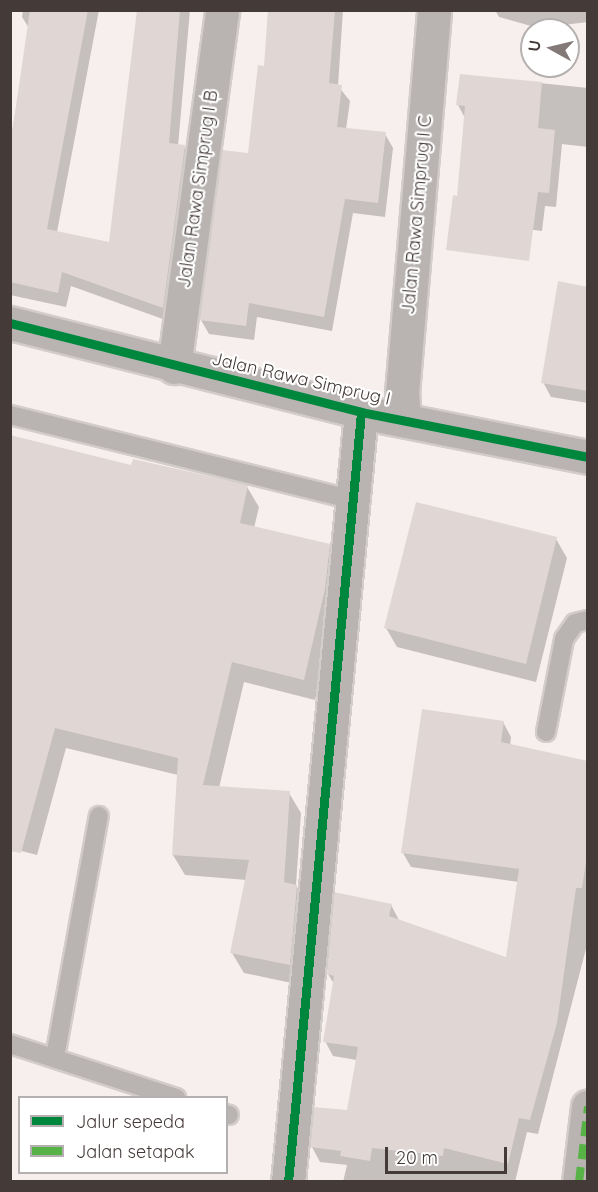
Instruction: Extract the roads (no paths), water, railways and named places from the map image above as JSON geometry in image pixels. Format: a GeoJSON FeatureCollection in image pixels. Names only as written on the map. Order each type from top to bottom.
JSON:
{"type":"FeatureCollection","features":[{"type":"Feature","properties":{"kind":"street","name":"Jalan Rawa Simprug I B"},"geometry":{"type":"LineString","coordinates":[[174,367],[222,10]]}},
{"type":"Feature","properties":{"kind":"street","name":"Jalan Rawa Simprug I C"},"geometry":{"type":"LineString","coordinates":[[404,420],[402,393],[434,10]]}},
{"type":"Feature","properties":{"kind":"street","name":"Jalan Rawa Simprug I"},"geometry":{"type":"LineString","coordinates":[[10,323],[174,367],[361,412],[588,458]]}},
{"type":"Feature","properties":{"kind":"street"},"geometry":{"type":"LineString","coordinates":[[288,1182],[350,499],[361,412]]}},
{"type":"Feature","properties":{"kind":"street"},"geometry":{"type":"LineString","coordinates":[[579,1182],[588,1107]]}},
{"type":"Feature","properties":{"kind":"lane"},"geometry":{"type":"LineString","coordinates":[[10,415],[350,499]]}},
{"type":"Feature","properties":{"kind":"lane"},"geometry":{"type":"LineString","coordinates":[[546,732],[564,639],[575,623],[588,620]]}},
{"type":"Feature","properties":{"kind":"lane"},"geometry":{"type":"LineString","coordinates":[[55,1057],[99,816]]}},
{"type":"Feature","properties":{"kind":"lane"},"geometry":{"type":"LineString","coordinates":[[10,1044],[170,1096]]}}]}
